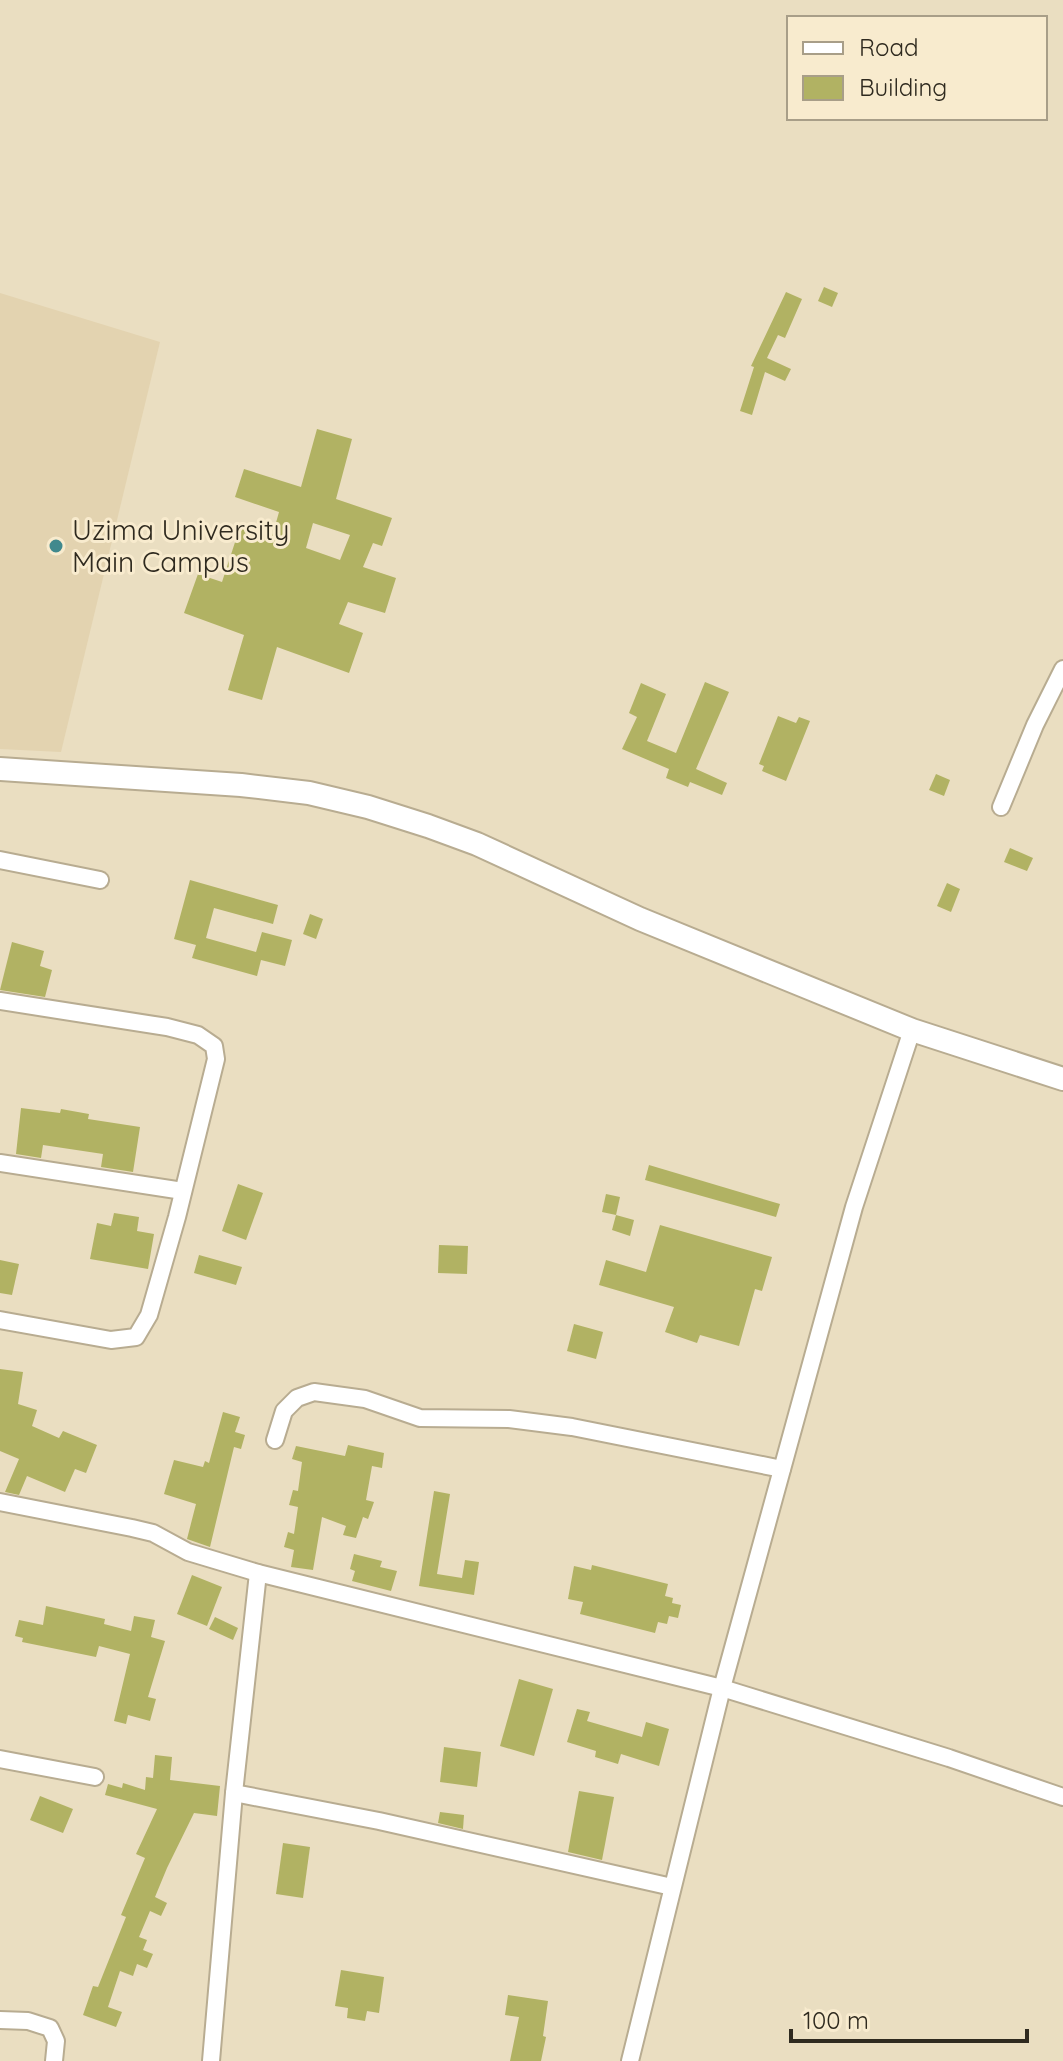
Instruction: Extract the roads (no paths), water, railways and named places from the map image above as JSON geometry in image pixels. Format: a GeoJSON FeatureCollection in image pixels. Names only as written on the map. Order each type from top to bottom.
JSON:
{"type":"FeatureCollection","features":[{"type":"Feature","properties":{"kind":"main road"},"geometry":{"type":"LineString","coordinates":[[0,769],[241,785],[309,793],[368,807],[477,844],[640,919],[912,1030],[1063,1079]]}},
{"type":"Feature","properties":{"kind":"street"},"geometry":{"type":"LineString","coordinates":[[1001,807],[1035,725],[1063,669]]}},
{"type":"Feature","properties":{"kind":"street"},"geometry":{"type":"LineString","coordinates":[[0,860],[100,880]]}},
{"type":"Feature","properties":{"kind":"street"},"geometry":{"type":"LineString","coordinates":[[0,1001],[167,1027],[198,1035],[214,1046],[216,1059],[149,1315],[136,1337],[111,1340],[0,1320]]}},
{"type":"Feature","properties":{"kind":"street"},"geometry":{"type":"LineString","coordinates":[[630,2061],[722,1688],[854,1207],[912,1030]]}},
{"type":"Feature","properties":{"kind":"street"},"geometry":{"type":"LineString","coordinates":[[0,1163],[183,1191]]}},
{"type":"Feature","properties":{"kind":"street"},"geometry":{"type":"LineString","coordinates":[[275,1440],[284,1411],[297,1398],[314,1392],[365,1399],[420,1418],[509,1419],[572,1427],[782,1469]]}},
{"type":"Feature","properties":{"kind":"street"},"geometry":{"type":"LineString","coordinates":[[0,1502],[142,1530],[188,1552],[258,1573],[722,1688],[949,1758],[1063,1797]]}},
{"type":"Feature","properties":{"kind":"street"},"geometry":{"type":"LineString","coordinates":[[211,2061],[234,1793],[258,1573]]}},
{"type":"Feature","properties":{"kind":"street"},"geometry":{"type":"LineString","coordinates":[[0,1759],[95,1777]]}},
{"type":"Feature","properties":{"kind":"street"},"geometry":{"type":"LineString","coordinates":[[234,1793],[379,1821],[672,1887]]}},
{"type":"Feature","properties":{"kind":"street"},"geometry":{"type":"LineString","coordinates":[[0,2020],[28,2021],[50,2028],[56,2041],[54,2061]]}},
{"type":"Feature","properties":{"kind":"place","name":"Uzima University Main Campus"},"geometry":{"type":"Point","coordinates":[56,546]}}]}
